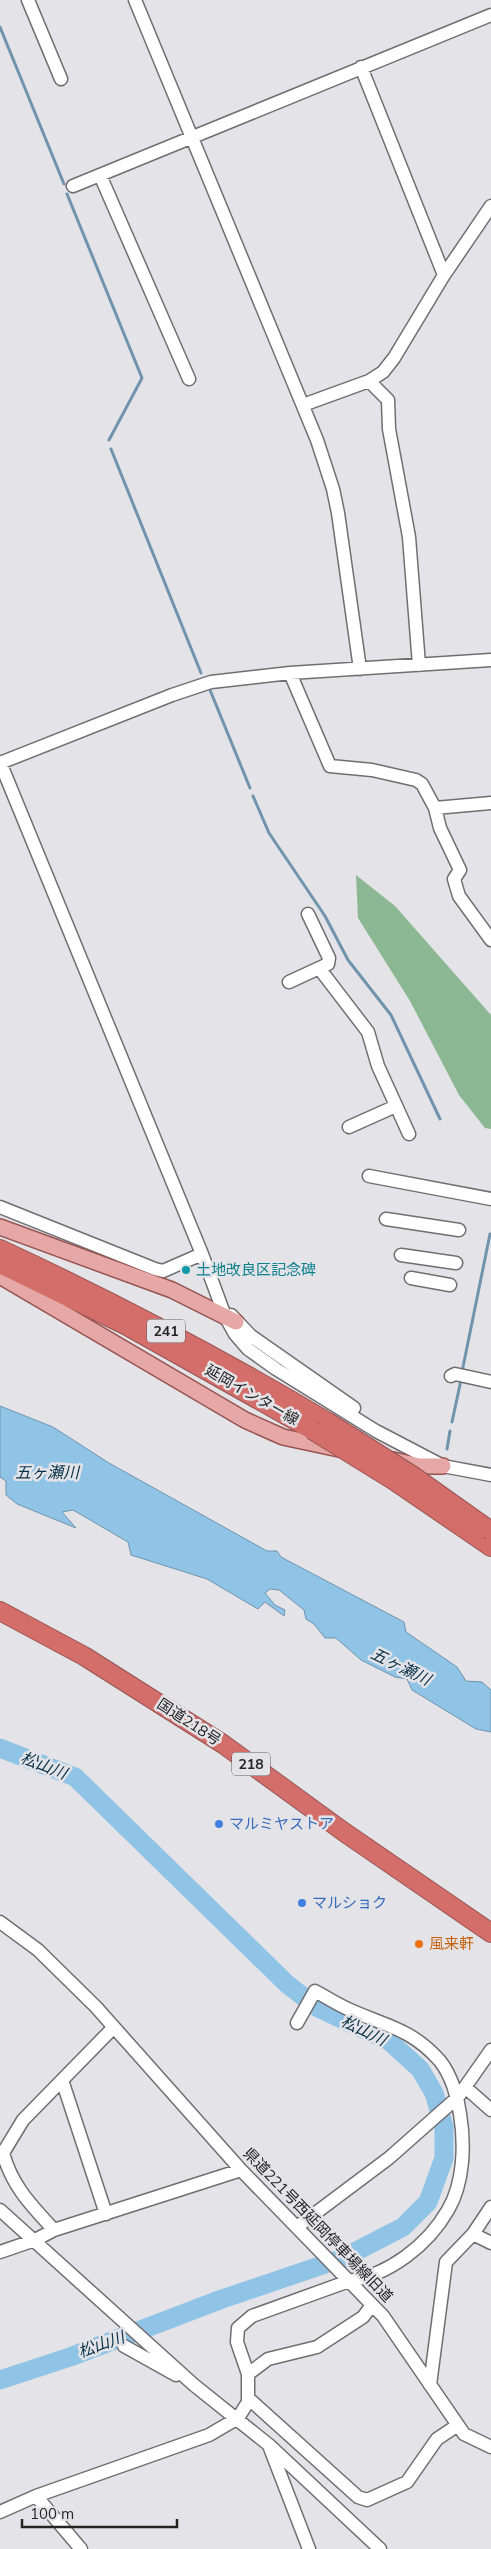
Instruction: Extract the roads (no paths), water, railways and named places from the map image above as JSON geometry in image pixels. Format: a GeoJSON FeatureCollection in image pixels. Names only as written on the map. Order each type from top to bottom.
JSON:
{"type":"FeatureCollection","features":[{"type":"Feature","properties":{"kind":"highway","name":"延岡インター線"},"geometry":{"type":"LineString","coordinates":[[0,1249],[82,1288],[177,1337],[320,1426]]}},
{"type":"Feature","properties":{"kind":"highway","name":"延岡インター線"},"geometry":{"type":"LineString","coordinates":[[0,1264],[135,1330],[412,1475],[483,1534],[491,1548]]}},
{"type":"Feature","properties":{"kind":"highway","name":"国道218号"},"geometry":{"type":"LineString","coordinates":[[0,1611],[91,1661],[223,1744],[344,1832],[491,1933]]}},
{"type":"Feature","properties":{"kind":"main road","name":"241"},"geometry":{"type":"LineString","coordinates":[[0,1227],[172,1290],[230,1319]]}},
{"type":"Feature","properties":{"kind":"main road","name":"241"},"geometry":{"type":"LineString","coordinates":[[0,1276],[266,1430],[291,1439],[419,1466],[443,1466]]}},
{"type":"Feature","properties":{"kind":"street"},"geometry":{"type":"LineString","coordinates":[[28,0],[61,80]]}},
{"type":"Feature","properties":{"kind":"street"},"geometry":{"type":"LineString","coordinates":[[135,0],[303,406],[333,489],[360,669]]}},
{"type":"Feature","properties":{"kind":"street"},"geometry":{"type":"LineString","coordinates":[[73,186],[191,136],[491,15]]}},
{"type":"Feature","properties":{"kind":"street"},"geometry":{"type":"LineString","coordinates":[[362,68],[444,276]]}},
{"type":"Feature","properties":{"kind":"street"},"geometry":{"type":"LineString","coordinates":[[100,175],[189,379]]}},
{"type":"Feature","properties":{"kind":"street"},"geometry":{"type":"LineString","coordinates":[[303,406],[369,381],[383,372],[394,358],[444,276],[491,206]]}},
{"type":"Feature","properties":{"kind":"street"},"geometry":{"type":"LineString","coordinates":[[369,381],[388,400],[389,429],[409,537],[419,665]]}},
{"type":"Feature","properties":{"kind":"street"},"geometry":{"type":"LineString","coordinates":[[491,660],[290,673],[205,683],[0,763],[235,1334],[248,1349],[276,1369],[376,1431],[443,1466],[491,1475]]}},
{"type":"Feature","properties":{"kind":"street"},"geometry":{"type":"LineString","coordinates":[[290,673],[330,766],[372,770],[416,780],[422,784],[435,808],[440,828],[460,870],[454,879],[459,896],[491,940]]}},
{"type":"Feature","properties":{"kind":"street"},"geometry":{"type":"LineString","coordinates":[[435,808],[491,803]]}},
{"type":"Feature","properties":{"kind":"street"},"geometry":{"type":"LineString","coordinates":[[289,982],[328,964],[329,958],[308,914]]}},
{"type":"Feature","properties":{"kind":"street"},"geometry":{"type":"LineString","coordinates":[[319,968],[368,1032],[378,1066],[409,1134]]}},
{"type":"Feature","properties":{"kind":"street"},"geometry":{"type":"LineString","coordinates":[[349,1127],[396,1106]]}},
{"type":"Feature","properties":{"kind":"street"},"geometry":{"type":"LineString","coordinates":[[369,1176],[491,1199]]}},
{"type":"Feature","properties":{"kind":"street"},"geometry":{"type":"LineString","coordinates":[[0,1207],[162,1271],[202,1254]]}},
{"type":"Feature","properties":{"kind":"street"},"geometry":{"type":"LineString","coordinates":[[386,1219],[459,1230]]}},
{"type":"Feature","properties":{"kind":"street"},"geometry":{"type":"LineString","coordinates":[[401,1255],[456,1263]]}},
{"type":"Feature","properties":{"kind":"street"},"geometry":{"type":"LineString","coordinates":[[411,1278],[450,1285]]}},
{"type":"Feature","properties":{"kind":"street"},"geometry":{"type":"LineString","coordinates":[[451,1376],[455,1374],[491,1382]]}},
{"type":"Feature","properties":{"kind":"street","name":"県道221号西延岡停車場線旧道"},"geometry":{"type":"LineString","coordinates":[[0,1922],[38,1950],[74,1983],[241,2170],[316,2245],[372,2305],[411,2355],[464,2434],[491,2447]]}},
{"type":"Feature","properties":{"kind":"street"},"geometry":{"type":"LineString","coordinates":[[0,2512],[36,2496],[209,2435],[238,2418],[248,2398],[248,2374],[237,2342],[238,2328],[252,2316],[349,2282],[364,2279],[402,2260],[427,2238],[448,2210],[460,2178],[464,2136],[460,2094],[441,2063],[420,2041],[385,2022],[350,2010],[315,1992],[298,2024]]}},
{"type":"Feature","properties":{"kind":"street"},"geometry":{"type":"LineString","coordinates":[[54,2230],[24,2197],[8,2174],[3,2153],[23,2120],[114,2027]]}},
{"type":"Feature","properties":{"kind":"street"},"geometry":{"type":"LineString","coordinates":[[297,2227],[389,2158],[422,2129],[460,2094],[491,2050]]}},
{"type":"Feature","properties":{"kind":"street"},"geometry":{"type":"LineString","coordinates":[[62,2080],[106,2214]]}},
{"type":"Feature","properties":{"kind":"street"},"geometry":{"type":"LineString","coordinates":[[460,2094],[491,2110]]}},
{"type":"Feature","properties":{"kind":"street"},"geometry":{"type":"LineString","coordinates":[[0,2252],[35,2240],[54,2230],[241,2170]]}},
{"type":"Feature","properties":{"kind":"street"},"geometry":{"type":"LineString","coordinates":[[430,2385],[446,2262],[473,2234],[491,2207]]}},
{"type":"Feature","properties":{"kind":"street"},"geometry":{"type":"LineString","coordinates":[[0,2210],[116,2312],[194,2384],[269,2445],[380,2549]]}},
{"type":"Feature","properties":{"kind":"street"},"geometry":{"type":"LineString","coordinates":[[473,2234],[491,2243]]}},
{"type":"Feature","properties":{"kind":"street"},"geometry":{"type":"LineString","coordinates":[[248,2374],[268,2359],[317,2347],[363,2317],[372,2305]]}},
{"type":"Feature","properties":{"kind":"street"},"geometry":{"type":"LineString","coordinates":[[124,2346],[194,2384]]}},
{"type":"Feature","properties":{"kind":"street"},"geometry":{"type":"LineString","coordinates":[[248,2398],[358,2497],[367,2500],[407,2482],[437,2439],[458,2425]]}},
{"type":"Feature","properties":{"kind":"street"},"geometry":{"type":"LineString","coordinates":[[269,2445],[309,2549]]}},
{"type":"Feature","properties":{"kind":"street"},"geometry":{"type":"LineString","coordinates":[[36,2496],[81,2549]]}},
{"type":"Feature","properties":{"kind":"water","name":"五ヶ瀬川"},"geometry":{"type":"Polygon","coordinates":[[[0,1406],[53,1427],[109,1463],[267,1551],[277,1551],[281,1557],[404,1622],[406,1632],[457,1667],[466,1681],[482,1682],[491,1690],[491,1732],[476,1729],[412,1690],[407,1679],[395,1677],[361,1660],[336,1638],[325,1638],[314,1624],[306,1619],[304,1610],[279,1590],[270,1589],[265,1593],[275,1605],[285,1610],[284,1616],[265,1602],[258,1609],[207,1579],[131,1555],[128,1542],[73,1510],[62,1512],[76,1528],[17,1504],[6,1495],[6,1481],[0,1477],[0,1406]]]}},
{"type":"Feature","properties":{"kind":"waterway"},"geometry":{"type":"LineString","coordinates":[[0,27],[64,184]]}},
{"type":"Feature","properties":{"kind":"waterway"},"geometry":{"type":"LineString","coordinates":[[67,194],[142,378],[109,440]]}},
{"type":"Feature","properties":{"kind":"waterway"},"geometry":{"type":"LineString","coordinates":[[111,449],[201,673]]}},
{"type":"Feature","properties":{"kind":"waterway"},"geometry":{"type":"LineString","coordinates":[[210,690],[250,788]]}},
{"type":"Feature","properties":{"kind":"waterway"},"geometry":{"type":"LineString","coordinates":[[253,796],[269,833],[325,916],[348,960],[391,1015],[440,1119]]}},
{"type":"Feature","properties":{"kind":"waterway"},"geometry":{"type":"LineString","coordinates":[[462,1372],[490,1234]]}},
{"type":"Feature","properties":{"kind":"waterway"},"geometry":{"type":"LineString","coordinates":[[452,1422],[461,1380]]}},
{"type":"Feature","properties":{"kind":"waterway"},"geometry":{"type":"LineString","coordinates":[[447,1449],[450,1431]]}},
{"type":"Feature","properties":{"kind":"waterway","name":"松山川"},"geometry":{"type":"LineString","coordinates":[[0,1748],[75,1777],[287,1984],[318,2008],[389,2041],[420,2069],[434,2093],[444,2127],[444,2158],[428,2202],[403,2227],[343,2258],[222,2299],[70,2357],[0,2380]]}},
{"type":"Feature","properties":{"kind":"place","name":"土地改良区記念碑"},"geometry":{"type":"Point","coordinates":[186,1270]}},
{"type":"Feature","properties":{"kind":"place","name":"マルミヤストア"},"geometry":{"type":"Point","coordinates":[219,1824]}},
{"type":"Feature","properties":{"kind":"place","name":"マルショク"},"geometry":{"type":"Point","coordinates":[302,1903]}},
{"type":"Feature","properties":{"kind":"place","name":"風来軒"},"geometry":{"type":"Point","coordinates":[419,1944]}}]}
